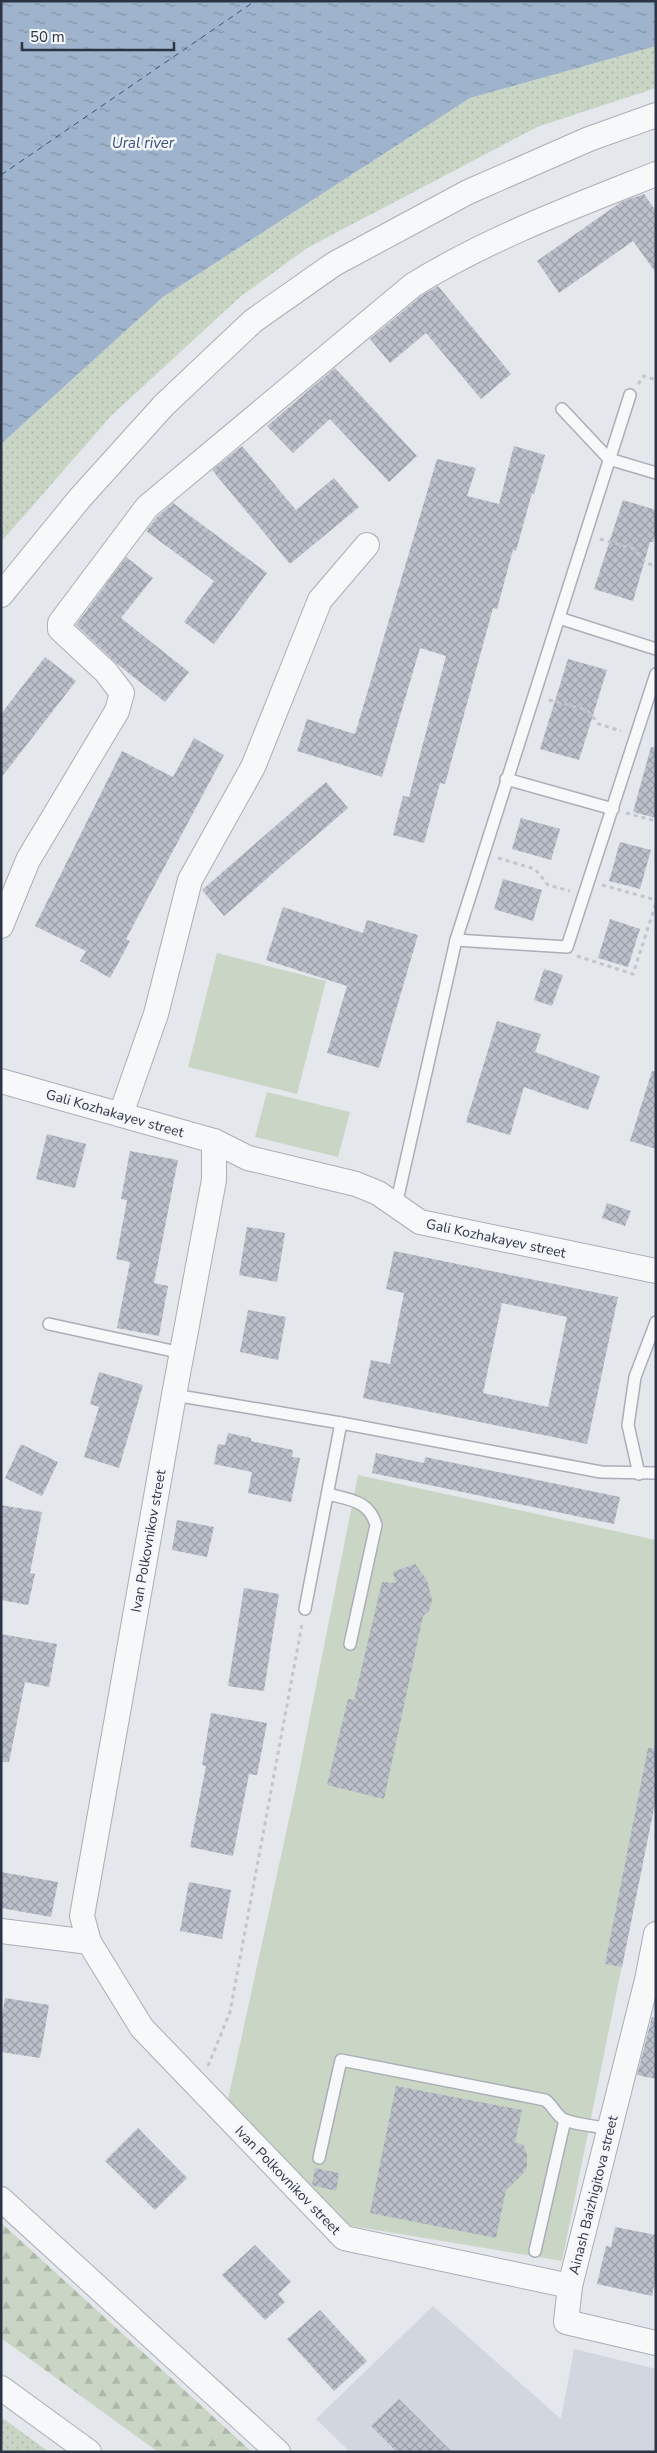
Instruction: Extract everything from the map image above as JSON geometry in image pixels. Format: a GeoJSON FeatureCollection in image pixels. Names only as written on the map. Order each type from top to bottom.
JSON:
{"type":"FeatureCollection","features":[{"type":"Feature","properties":{"kind":"street"},"geometry":{"type":"LineString","coordinates":[[1,595],[80,498],[151,419],[253,321],[334,264],[468,192],[589,139],[656,115]]}},
{"type":"Feature","properties":{"kind":"street"},"geometry":{"type":"LineString","coordinates":[[1,926],[28,860],[117,711],[122,693],[106,672],[60,629],[60,624],[147,507],[413,285],[452,261],[555,214],[656,174]]}},
{"type":"Feature","properties":{"kind":"street"},"geometry":{"type":"LineString","coordinates":[[121,1114],[156,1014],[190,880],[253,767],[320,600],[367,545]]}},
{"type":"Feature","properties":{"kind":"street","name":"Gali Kozhakayev street"},"geometry":{"type":"LineString","coordinates":[[1,1080],[214,1141],[248,1158],[356,1184],[378,1193],[420,1222],[656,1271]]}},
{"type":"Feature","properties":{"kind":"street","name":"Ivan Polkovnikov street"},"geometry":{"type":"LineString","coordinates":[[214,1141],[214,1180],[82,1916],[89,1942],[142,2028],[344,2238],[570,2286]]}},
{"type":"Feature","properties":{"kind":"street"},"geometry":{"type":"LineString","coordinates":[[1,1931],[89,1942]]}},
{"type":"Feature","properties":{"kind":"street","name":"Ainash Baizhigitova street"},"geometry":{"type":"LineString","coordinates":[[656,1934],[651,1981],[610,2129],[570,2286],[566,2322],[656,2343]]}},
{"type":"Feature","properties":{"kind":"street"},"geometry":{"type":"LineString","coordinates":[[1,2199],[278,2452]]}},
{"type":"Feature","properties":{"kind":"street"},"geometry":{"type":"LineString","coordinates":[[1,2388],[89,2452]]}},
{"type":"Feature","properties":{"kind":"lane"},"geometry":{"type":"LineString","coordinates":[[396,1205],[456,940],[630,395]]}},
{"type":"Feature","properties":{"kind":"lane"},"geometry":{"type":"LineString","coordinates":[[562,409],[609,459],[656,473]]}},
{"type":"Feature","properties":{"kind":"lane"},"geometry":{"type":"LineString","coordinates":[[559,618],[656,649]]}},
{"type":"Feature","properties":{"kind":"lane"},"geometry":{"type":"LineString","coordinates":[[456,940],[567,947],[656,674]]}},
{"type":"Feature","properties":{"kind":"lane"},"geometry":{"type":"LineString","coordinates":[[506,779],[613,809]]}},
{"type":"Feature","properties":{"kind":"lane"},"geometry":{"type":"LineString","coordinates":[[639,1474],[628,1425],[635,1377],[656,1322]]}},
{"type":"Feature","properties":{"kind":"lane"},"geometry":{"type":"LineString","coordinates":[[49,1324],[182,1353]]}},
{"type":"Feature","properties":{"kind":"lane"},"geometry":{"type":"LineString","coordinates":[[174,1395],[341,1423],[601,1472],[656,1473]]}},
{"type":"Feature","properties":{"kind":"lane"},"geometry":{"type":"LineString","coordinates":[[305,1609],[341,1423]]}},
{"type":"Feature","properties":{"kind":"lane"},"geometry":{"type":"LineString","coordinates":[[328,1494],[363,1504],[373,1513],[376,1525],[350,1644]]}},
{"type":"Feature","properties":{"kind":"lane"},"geometry":{"type":"LineString","coordinates":[[319,2158],[341,2060],[545,2100],[553,2105],[557,2114],[564,2120],[610,2129]]}},
{"type":"Feature","properties":{"kind":"lane"},"geometry":{"type":"LineString","coordinates":[[535,2251],[564,2120]]}},
{"type":"Feature","properties":{"kind":"path"},"geometry":{"type":"LineString","coordinates":[[586,534],[634,549],[646,563],[656,566]]}},
{"type":"Feature","properties":{"kind":"path"},"geometry":{"type":"LineString","coordinates":[[534,696],[587,710],[599,724],[636,736]]}},
{"type":"Feature","properties":{"kind":"path"},"geometry":{"type":"LineString","coordinates":[[613,809],[656,821]]}},
{"type":"Feature","properties":{"kind":"path"},"geometry":{"type":"LineString","coordinates":[[483,854],[535,869],[548,885],[585,895]]}},
{"type":"Feature","properties":{"kind":"path"},"geometry":{"type":"LineString","coordinates":[[567,947],[578,956],[633,974],[656,902],[589,881]]}},
{"type":"Feature","properties":{"kind":"path"},"geometry":{"type":"LineString","coordinates":[[200,2088],[230,2012],[305,1609]]}},
{"type":"Feature","properties":{"kind":"shaded area"},"geometry":{"type":"Polygon","coordinates":[[[433,2306],[561,2419],[574,2349],[656,2369],[656,2452],[350,2452],[316,2419],[433,2306]]]}},
{"type":"Feature","properties":{"kind":"green space"},"geometry":{"type":"Polygon","coordinates":[[[656,46],[656,88],[537,127],[307,248],[240,297],[111,416],[1,542],[1,444],[163,297],[470,98],[656,46]]]}},
{"type":"Feature","properties":{"kind":"green space"},"geometry":{"type":"Polygon","coordinates":[[[217,953],[326,981],[297,1094],[188,1067],[217,953]]]}},
{"type":"Feature","properties":{"kind":"green space"},"geometry":{"type":"Polygon","coordinates":[[[267,1092],[350,1112],[338,1157],[255,1137],[267,1092]]]}},
{"type":"Feature","properties":{"kind":"green space"},"geometry":{"type":"Polygon","coordinates":[[[358,1475],[656,1540],[656,1798],[562,2261],[346,2225],[227,2104],[296,1787],[358,1475]]]}},
{"type":"Feature","properties":{"kind":"green space"},"geometry":{"type":"Polygon","coordinates":[[[1,2223],[252,2452],[158,2452],[1,2338],[1,2223]]]}},
{"type":"Feature","properties":{"kind":"green space"},"geometry":{"type":"Polygon","coordinates":[[[1,2417],[49,2452],[1,2452],[1,2417]]]}},
{"type":"Feature","properties":{"kind":"water","name":"Ural river"},"geometry":{"type":"Polygon","coordinates":[[[1,1],[656,1],[656,46],[470,98],[163,297],[1,444],[1,1]]]}},
{"type":"Feature","properties":{"kind":"building"},"geometry":{"type":"Polygon","coordinates":[[[644,194],[656,211],[656,273],[633,241],[559,293],[537,261],[621,202],[644,194]]]}},
{"type":"Feature","properties":{"kind":"building"},"geometry":{"type":"Polygon","coordinates":[[[438,286],[511,374],[481,399],[426,333],[390,363],[370,339],[421,296],[438,286]]]}},
{"type":"Feature","properties":{"kind":"building"},"geometry":{"type":"Polygon","coordinates":[[[335,368],[417,456],[389,482],[330,419],[293,453],[267,426],[335,368]]]}},
{"type":"Feature","properties":{"kind":"building"},"geometry":{"type":"Polygon","coordinates":[[[242,446],[296,510],[334,478],[359,507],[290,564],[212,470],[242,446]]]}},
{"type":"Feature","properties":{"kind":"building"},"geometry":{"type":"Polygon","coordinates":[[[514,446],[545,455],[516,551],[513,550],[497,609],[493,608],[445,784],[440,783],[424,843],[393,835],[403,796],[409,797],[446,656],[420,648],[382,777],[297,751],[307,719],[355,734],[437,459],[476,468],[467,496],[499,504],[514,446]]]}},
{"type":"Feature","properties":{"kind":"building"},"geometry":{"type":"Polygon","coordinates":[[[623,500],[656,510],[656,531],[653,542],[650,542],[633,601],[594,589],[623,500]]]}},
{"type":"Feature","properties":{"kind":"building"},"geometry":{"type":"Polygon","coordinates":[[[173,503],[267,573],[214,644],[184,622],[214,581],[146,531],[157,517],[173,503]]]}},
{"type":"Feature","properties":{"kind":"building"},"geometry":{"type":"Polygon","coordinates":[[[126,557],[153,578],[121,618],[189,672],[165,702],[116,663],[76,625],[126,557]]]}},
{"type":"Feature","properties":{"kind":"building"},"geometry":{"type":"Polygon","coordinates":[[[45,657],[76,681],[1,778],[1,714],[45,657]]]}},
{"type":"Feature","properties":{"kind":"building"},"geometry":{"type":"Polygon","coordinates":[[[568,659],[607,670],[579,760],[540,749],[568,659]]]}},
{"type":"Feature","properties":{"kind":"building"},"geometry":{"type":"Polygon","coordinates":[[[194,738],[224,755],[126,939],[130,941],[110,978],[80,961],[86,951],[35,926],[122,751],[173,777],[194,738]]]}},
{"type":"Feature","properties":{"kind":"building"},"geometry":{"type":"Polygon","coordinates":[[[651,747],[656,748],[656,818],[633,812],[651,747]]]}},
{"type":"Feature","properties":{"kind":"building"},"geometry":{"type":"Polygon","coordinates":[[[326,782],[348,808],[224,916],[202,890],[326,782]]]}},
{"type":"Feature","properties":{"kind":"building"},"geometry":{"type":"Polygon","coordinates":[[[521,818],[560,829],[551,860],[512,849],[521,818]]]}},
{"type":"Feature","properties":{"kind":"building"},"geometry":{"type":"Polygon","coordinates":[[[620,842],[651,850],[640,889],[609,881],[620,842]]]}},
{"type":"Feature","properties":{"kind":"building"},"geometry":{"type":"Polygon","coordinates":[[[503,879],[542,890],[533,921],[494,909],[503,879]]]}},
{"type":"Feature","properties":{"kind":"building"},"geometry":{"type":"Polygon","coordinates":[[[283,907],[363,933],[367,920],[418,935],[379,1068],[327,1053],[347,986],[266,960],[283,907]]]}},
{"type":"Feature","properties":{"kind":"building"},"geometry":{"type":"Polygon","coordinates":[[[610,919],[640,929],[628,967],[598,958],[610,919]]]}},
{"type":"Feature","properties":{"kind":"building"},"geometry":{"type":"Polygon","coordinates":[[[544,969],[563,975],[552,1006],[534,1000],[544,969]]]}},
{"type":"Feature","properties":{"kind":"building"},"geometry":{"type":"Polygon","coordinates":[[[497,1021],[541,1034],[535,1052],[600,1076],[588,1110],[524,1087],[510,1135],[466,1122],[497,1021]]]}},
{"type":"Feature","properties":{"kind":"building"},"geometry":{"type":"Polygon","coordinates":[[[652,1071],[656,1071],[656,1149],[630,1141],[652,1071]]]}},
{"type":"Feature","properties":{"kind":"building"},"geometry":{"type":"Polygon","coordinates":[[[47,1134],[86,1144],[75,1188],[36,1179],[47,1134]]]}},
{"type":"Feature","properties":{"kind":"building"},"geometry":{"type":"Polygon","coordinates":[[[130,1151],[178,1160],[154,1283],[168,1286],[159,1336],[117,1328],[130,1262],[116,1259],[127,1200],[121,1199],[130,1151]]]}},
{"type":"Feature","properties":{"kind":"building"},"geometry":{"type":"Polygon","coordinates":[[[607,1203],[631,1211],[625,1226],[602,1218],[607,1203]]]}},
{"type":"Feature","properties":{"kind":"building"},"geometry":{"type":"Polygon","coordinates":[[[247,1227],[285,1233],[277,1282],[239,1275],[247,1227]]]}},
{"type":"Feature","properties":{"kind":"building"},"geometry":{"type":"Polygon","coordinates":[[[394,1251],[618,1297],[587,1444],[363,1398],[371,1360],[390,1364],[404,1293],[386,1289],[394,1251]],[[502,1303],[483,1393],[548,1407],[567,1317],[502,1303]]]}},
{"type":"Feature","properties":{"kind":"building"},"geometry":{"type":"Polygon","coordinates":[[[248,1310],[286,1317],[278,1360],[240,1352],[248,1310]]]}},
{"type":"Feature","properties":{"kind":"building"},"geometry":{"type":"Polygon","coordinates":[[[99,1372],[143,1385],[119,1468],[84,1457],[99,1407],[90,1404],[99,1372]]]}},
{"type":"Feature","properties":{"kind":"building"},"geometry":{"type":"Polygon","coordinates":[[[228,1433],[251,1438],[251,1441],[293,1450],[292,1457],[300,1458],[291,1502],[248,1493],[252,1472],[214,1464],[218,1444],[225,1445],[228,1433]]]}},
{"type":"Feature","properties":{"kind":"building"},"geometry":{"type":"Polygon","coordinates":[[[21,1444],[58,1462],[42,1496],[5,1478],[21,1444]]]}},
{"type":"Feature","properties":{"kind":"building"},"geometry":{"type":"Polygon","coordinates":[[[376,1453],[424,1463],[425,1457],[620,1497],[614,1524],[372,1473],[376,1453]]]}},
{"type":"Feature","properties":{"kind":"building"},"geometry":{"type":"Polygon","coordinates":[[[1,1505],[42,1512],[30,1573],[35,1574],[28,1605],[1,1600],[1,1505]]]}},
{"type":"Feature","properties":{"kind":"building"},"geometry":{"type":"Polygon","coordinates":[[[177,1520],[214,1527],[207,1557],[172,1550],[177,1520]]]}},
{"type":"Feature","properties":{"kind":"building"},"geometry":{"type":"Polygon","coordinates":[[[415,1564],[427,1580],[432,1600],[429,1611],[423,1616],[384,1799],[327,1785],[348,1699],[354,1700],[382,1582],[396,1583],[393,1572],[415,1564]]]}},
{"type":"Feature","properties":{"kind":"building"},"geometry":{"type":"Polygon","coordinates":[[[244,1588],[279,1594],[264,1691],[228,1686],[244,1588]]]}},
{"type":"Feature","properties":{"kind":"building"},"geometry":{"type":"Polygon","coordinates":[[[1,1634],[57,1644],[49,1687],[25,1682],[9,1762],[1,1762],[1,1634]]]}},
{"type":"Feature","properties":{"kind":"building"},"geometry":{"type":"Polygon","coordinates":[[[211,1713],[267,1723],[257,1775],[249,1774],[233,1856],[190,1847],[206,1766],[202,1765],[211,1713]]]}},
{"type":"Feature","properties":{"kind":"building"},"geometry":{"type":"Polygon","coordinates":[[[648,1748],[656,1749],[656,1798],[622,1967],[605,1964],[648,1748]]]}},
{"type":"Feature","properties":{"kind":"building"},"geometry":{"type":"Polygon","coordinates":[[[1,1872],[58,1882],[51,1917],[1,1908],[1,1872]]]}},
{"type":"Feature","properties":{"kind":"building"},"geometry":{"type":"Polygon","coordinates":[[[189,1882],[231,1890],[222,1939],[180,1931],[189,1882]]]}},
{"type":"Feature","properties":{"kind":"building"},"geometry":{"type":"Polygon","coordinates":[[[5,1998],[49,2005],[40,2058],[1,2052],[1,2023],[5,1998]]]}},
{"type":"Feature","properties":{"kind":"building"},"geometry":{"type":"Polygon","coordinates":[[[652,2017],[656,2018],[656,2079],[637,2075],[652,2017]]]}},
{"type":"Feature","properties":{"kind":"building"},"geometry":{"type":"Polygon","coordinates":[[[396,2086],[522,2110],[515,2143],[523,2144],[527,2155],[527,2166],[522,2175],[506,2190],[496,2238],[370,2213],[396,2086]]]}},
{"type":"Feature","properties":{"kind":"building"},"geometry":{"type":"Polygon","coordinates":[[[138,2128],[187,2178],[155,2210],[105,2161],[138,2128]]]}},
{"type":"Feature","properties":{"kind":"building"},"geometry":{"type":"Polygon","coordinates":[[[315,2168],[339,2173],[336,2191],[312,2185],[315,2168]]]}},
{"type":"Feature","properties":{"kind":"building"},"geometry":{"type":"Polygon","coordinates":[[[615,2227],[656,2235],[656,2278],[652,2296],[597,2284],[606,2246],[611,2247],[615,2227]]]}},
{"type":"Feature","properties":{"kind":"building"},"geometry":{"type":"Polygon","coordinates":[[[255,2245],[291,2282],[278,2294],[285,2302],[265,2320],[222,2275],[255,2245]]]}},
{"type":"Feature","properties":{"kind":"building"},"geometry":{"type":"Polygon","coordinates":[[[320,2310],[367,2361],[334,2391],[287,2339],[320,2310]]]}},
{"type":"Feature","properties":{"kind":"building"},"geometry":{"type":"Polygon","coordinates":[[[399,2399],[452,2452],[397,2452],[371,2426],[399,2399]]]}},
{"type":"Feature","properties":{"kind":"ferry route"},"geometry":{"type":"LineString","coordinates":[[1,175],[255,1]]}}]}
